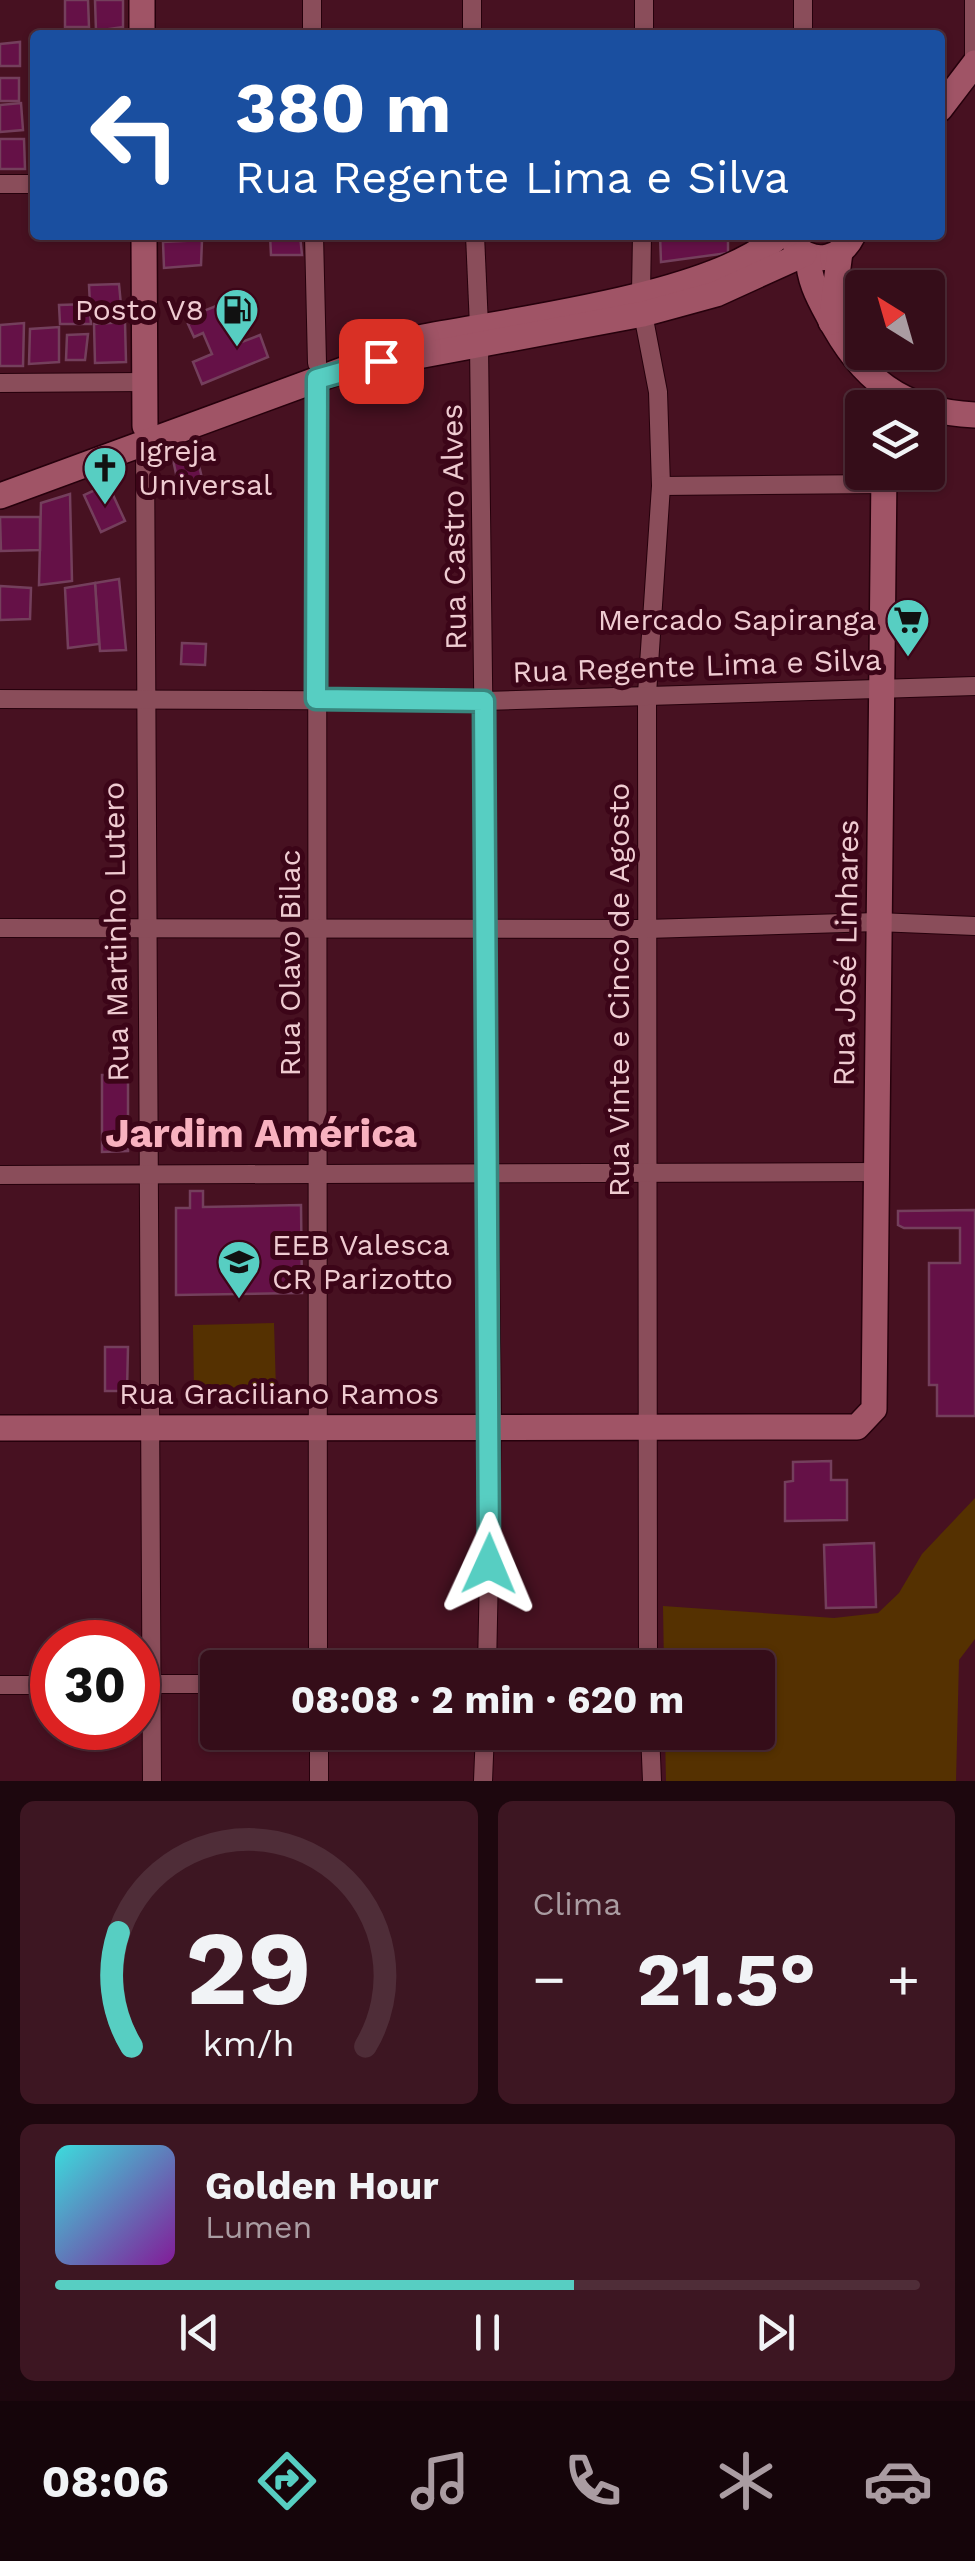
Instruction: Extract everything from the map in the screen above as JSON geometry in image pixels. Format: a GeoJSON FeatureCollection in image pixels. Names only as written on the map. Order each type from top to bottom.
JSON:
{"type":"FeatureCollection","features":[{"type":"Feature","properties":{"kind":"street"},"geometry":{"type":"LineString","coordinates":[[142,0],[142,30]]}},
{"type":"Feature","properties":{"kind":"street"},"geometry":{"type":"LineString","coordinates":[[312,0],[312,30]]}},
{"type":"Feature","properties":{"kind":"street"},"geometry":{"type":"LineString","coordinates":[[472,0],[472,30]]}},
{"type":"Feature","properties":{"kind":"street"},"geometry":{"type":"LineString","coordinates":[[644,0],[644,30]]}},
{"type":"Feature","properties":{"kind":"street"},"geometry":{"type":"LineString","coordinates":[[802,0],[803,30]]}},
{"type":"Feature","properties":{"kind":"street"},"geometry":{"type":"LineString","coordinates":[[945,103],[975,64],[974,0]]}},
{"type":"Feature","properties":{"kind":"street"},"geometry":{"type":"LineString","coordinates":[[0,184],[30,184]]}},
{"type":"Feature","properties":{"kind":"street","name":"Rua Martinho Lutero"},"geometry":{"type":"LineString","coordinates":[[144,240],[152,1427],[147,1620]]}},
{"type":"Feature","properties":{"kind":"street","name":"Rua Olavo Bilac"},"geometry":{"type":"LineString","coordinates":[[314,240],[318,1650]]}},
{"type":"Feature","properties":{"kind":"street","name":"Rua Castro Alves"},"geometry":{"type":"LineString","coordinates":[[474,240],[479,336],[492,1425],[487,1650]]}},
{"type":"Feature","properties":{"kind":"street","name":"Rua Vinte e Cinco de Agosto"},"geometry":{"type":"LineString","coordinates":[[642,240],[642,304],[658,392],[661,486],[647,694],[648,1650]]}},
{"type":"Feature","properties":{"kind":"street"},"geometry":{"type":"LineString","coordinates":[[795,245],[818,258],[846,244]]}},
{"type":"Feature","properties":{"kind":"street"},"geometry":{"type":"LineString","coordinates":[[831,322],[846,244]]}},
{"type":"Feature","properties":{"kind":"street"},"geometry":{"type":"LineString","coordinates":[[0,496],[146,434],[317,371],[381,361],[479,336],[642,304],[716,294],[795,245]]}},
{"type":"Feature","properties":{"kind":"street"},"geometry":{"type":"LineString","coordinates":[[795,245],[831,322],[878,390]]}},
{"type":"Feature","properties":{"kind":"street"},"geometry":{"type":"LineString","coordinates":[[0,383],[145,382]]}},
{"type":"Feature","properties":{"kind":"street"},"geometry":{"type":"LineString","coordinates":[[945,413],[975,415]]}},
{"type":"Feature","properties":{"kind":"street"},"geometry":{"type":"LineString","coordinates":[[0,479],[146,434]]}},
{"type":"Feature","properties":{"kind":"street"},"geometry":{"type":"LineString","coordinates":[[661,486],[845,479]]}},
{"type":"Feature","properties":{"kind":"street","name":"Rua José Linhares"},"geometry":{"type":"LineString","coordinates":[[858,1427],[874,1409],[884,490]]}},
{"type":"Feature","properties":{"kind":"street","name":"Rua Regente Lima e Silva"},"geometry":{"type":"LineString","coordinates":[[0,700],[484,701],[975,686]]}},
{"type":"Feature","properties":{"kind":"street"},"geometry":{"type":"LineString","coordinates":[[0,928],[646,928],[877,922],[975,926]]}},
{"type":"Feature","properties":{"kind":"street"},"geometry":{"type":"LineString","coordinates":[[0,1175],[877,1172]]}},
{"type":"Feature","properties":{"kind":"street","name":"Rua Graciliano Ramos"},"geometry":{"type":"LineString","coordinates":[[0,1428],[858,1427]]}},
{"type":"Feature","properties":{"kind":"street"},"geometry":{"type":"LineString","coordinates":[[160,1684],[200,1684]]}},
{"type":"Feature","properties":{"kind":"street"},"geometry":{"type":"LineString","coordinates":[[0,1685],[30,1685]]}},
{"type":"Feature","properties":{"kind":"street","name":"Rua Martinho Lutero"},"geometry":{"type":"LineString","coordinates":[[150,1750],[152,1781]]}},
{"type":"Feature","properties":{"kind":"street"},"geometry":{"type":"LineString","coordinates":[[318,1750],[318,1781]]}},
{"type":"Feature","properties":{"kind":"street"},"geometry":{"type":"LineString","coordinates":[[483,1781],[484,1750]]}},
{"type":"Feature","properties":{"kind":"street"},"geometry":{"type":"LineString","coordinates":[[651,1750],[652,1781]]}},
{"type":"Feature","properties":{"kind":"shaded area"},"geometry":{"type":"Polygon","coordinates":[[[274,1323],[276,1390],[194,1392],[193,1325],[274,1323]]]}},
{"type":"Feature","properties":{"kind":"shaded area"},"geometry":{"type":"Polygon","coordinates":[[[975,1498],[975,1639],[959,1660],[956,1781],[666,1781],[665,1750],[775,1750],[775,1650],[664,1650],[663,1606],[834,1618],[878,1613],[899,1593],[922,1554],[975,1498]]]}},
{"type":"Feature","properties":{"kind":"building"},"geometry":{"type":"Polygon","coordinates":[[[65,0],[88,0],[89,27],[65,27],[65,0]]]}},
{"type":"Feature","properties":{"kind":"building"},"geometry":{"type":"Polygon","coordinates":[[[95,0],[123,0],[123,27],[96,30],[95,0]]]}},
{"type":"Feature","properties":{"kind":"building"},"geometry":{"type":"Polygon","coordinates":[[[20,42],[20,66],[0,66],[0,44],[20,42]]]}},
{"type":"Feature","properties":{"kind":"building"},"geometry":{"type":"Polygon","coordinates":[[[0,78],[19,78],[19,101],[0,101],[0,78]]]}},
{"type":"Feature","properties":{"kind":"building"},"geometry":{"type":"Polygon","coordinates":[[[21,103],[23,130],[0,132],[0,105],[21,103]]]}},
{"type":"Feature","properties":{"kind":"building"},"geometry":{"type":"Polygon","coordinates":[[[0,139],[24,139],[25,169],[0,169],[0,139]]]}},
{"type":"Feature","properties":{"kind":"building"},"geometry":{"type":"Polygon","coordinates":[[[202,240],[201,265],[164,268],[163,242],[202,240]]]}},
{"type":"Feature","properties":{"kind":"building"},"geometry":{"type":"Polygon","coordinates":[[[270,240],[300,240],[302,255],[271,255],[270,240]]]}},
{"type":"Feature","properties":{"kind":"building"},"geometry":{"type":"Polygon","coordinates":[[[660,240],[728,240],[728,253],[661,262],[660,240]]]}},
{"type":"Feature","properties":{"kind":"building"},"geometry":{"type":"Polygon","coordinates":[[[119,284],[121,305],[90,305],[89,285],[119,284]]]}},
{"type":"Feature","properties":{"kind":"building","name":"Posto V8"},"geometry":{"type":"Polygon","coordinates":[[[226,302],[242,342],[260,335],[268,357],[202,384],[193,362],[212,354],[203,333],[194,337],[188,324],[198,320],[196,314],[226,302]]]}},
{"type":"Feature","properties":{"kind":"building"},"geometry":{"type":"Polygon","coordinates":[[[89,304],[91,324],[60,324],[59,305],[89,304]]]}},
{"type":"Feature","properties":{"kind":"building"},"geometry":{"type":"Polygon","coordinates":[[[125,322],[126,362],[95,363],[94,324],[125,322]]]}},
{"type":"Feature","properties":{"kind":"building"},"geometry":{"type":"Polygon","coordinates":[[[24,323],[23,366],[0,366],[0,325],[24,323]]]}},
{"type":"Feature","properties":{"kind":"building"},"geometry":{"type":"Polygon","coordinates":[[[59,327],[59,362],[29,364],[30,329],[59,327]]]}},
{"type":"Feature","properties":{"kind":"building"},"geometry":{"type":"Polygon","coordinates":[[[88,334],[85,360],[66,360],[67,335],[88,334]]]}},
{"type":"Feature","properties":{"kind":"building"},"geometry":{"type":"Polygon","coordinates":[[[195,449],[202,478],[178,483],[172,455],[195,449]]]}},
{"type":"Feature","properties":{"kind":"building"},"geometry":{"type":"Polygon","coordinates":[[[108,484],[125,521],[101,532],[84,495],[108,484]]]}},
{"type":"Feature","properties":{"kind":"building"},"geometry":{"type":"Polygon","coordinates":[[[70,494],[72,581],[39,585],[41,503],[70,494]]]}},
{"type":"Feature","properties":{"kind":"building"},"geometry":{"type":"Polygon","coordinates":[[[0,517],[40,517],[40,550],[1,551],[0,517]]]}},
{"type":"Feature","properties":{"kind":"building"},"geometry":{"type":"Polygon","coordinates":[[[119,579],[126,650],[100,651],[95,583],[119,579]]]}},
{"type":"Feature","properties":{"kind":"building"},"geometry":{"type":"Polygon","coordinates":[[[95,583],[99,644],[68,648],[65,588],[95,583]]]}},
{"type":"Feature","properties":{"kind":"building"},"geometry":{"type":"Polygon","coordinates":[[[0,586],[31,588],[30,619],[0,620],[0,586]]]}},
{"type":"Feature","properties":{"kind":"building"},"geometry":{"type":"Polygon","coordinates":[[[182,643],[206,644],[205,665],[181,664],[182,643]]]}},
{"type":"Feature","properties":{"kind":"building"},"geometry":{"type":"Polygon","coordinates":[[[102,1075],[128,1075],[128,1151],[102,1152],[102,1075]]]}},
{"type":"Feature","properties":{"kind":"building"},"geometry":{"type":"Polygon","coordinates":[[[190,1191],[203,1191],[203,1207],[301,1205],[302,1293],[176,1295],[176,1208],[190,1208],[190,1191]]]}},
{"type":"Feature","properties":{"kind":"building"},"geometry":{"type":"Polygon","coordinates":[[[975,1210],[975,1416],[937,1416],[937,1385],[929,1385],[929,1263],[960,1263],[960,1228],[904,1228],[898,1225],[898,1211],[975,1210]]]}},
{"type":"Feature","properties":{"kind":"building"},"geometry":{"type":"Polygon","coordinates":[[[105,1347],[128,1347],[127,1391],[105,1391],[105,1347]]]}},
{"type":"Feature","properties":{"kind":"building"},"geometry":{"type":"Polygon","coordinates":[[[831,1461],[831,1480],[847,1480],[847,1520],[785,1521],[785,1482],[793,1481],[793,1462],[831,1461]]]}},
{"type":"Feature","properties":{"kind":"building"},"geometry":{"type":"Polygon","coordinates":[[[874,1543],[876,1607],[826,1608],[824,1545],[874,1543]]]}},
{"type":"Feature","properties":{"kind":"place","name":"Posto V8"},"geometry":{"type":"Point","coordinates":[237,348]}},
{"type":"Feature","properties":{"kind":"place","name":"Igreja Universal"},"geometry":{"type":"Point","coordinates":[105,506]}},
{"type":"Feature","properties":{"kind":"place","name":"Mercado Sapiranga"},"geometry":{"type":"Point","coordinates":[908,658]}},
{"type":"Feature","properties":{"kind":"place","name":"EEB Valesca CR Parizotto"},"geometry":{"type":"Point","coordinates":[239,1300]}},
{"type":"Feature","properties":{"kind":"district","name":"Jardim América"},"geometry":{"type":"Point","coordinates":[261,1133]}},
{"type":"Feature","properties":{"kind":"route"},"geometry":{"type":"LineString","coordinates":[[381,361],[317,379],[316,699],[484,701],[492,1425],[489,1564]]}}]}
